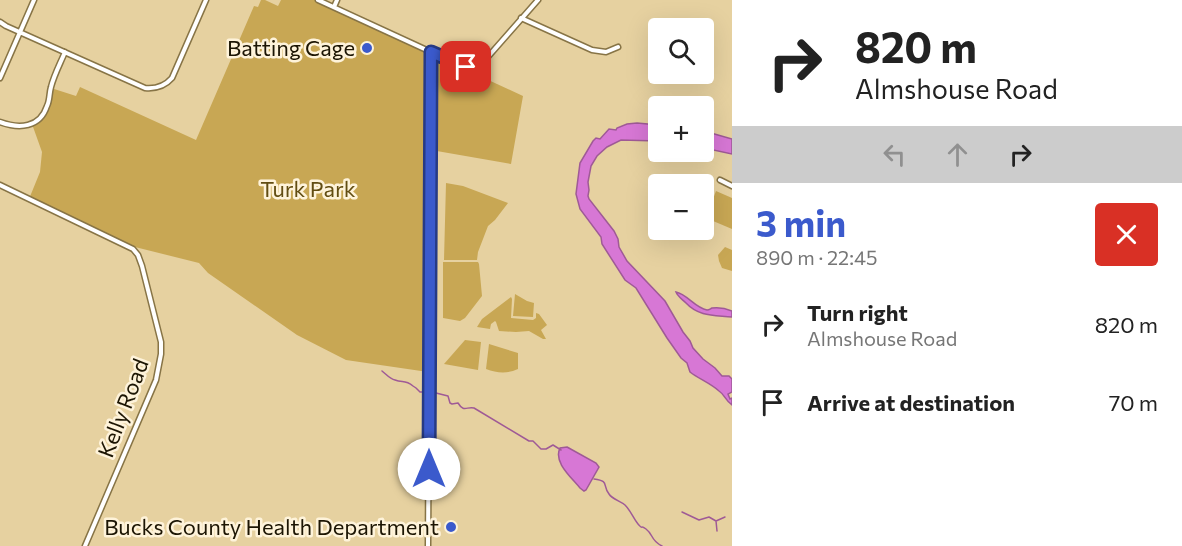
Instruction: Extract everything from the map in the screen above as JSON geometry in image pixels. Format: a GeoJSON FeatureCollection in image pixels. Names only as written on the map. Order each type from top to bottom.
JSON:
{"type":"FeatureCollection","features":[{"type":"Feature","properties":{"kind":"street"},"geometry":{"type":"LineString","coordinates":[[0,78],[34,0]]}},
{"type":"Feature","properties":{"kind":"street"},"geometry":{"type":"LineString","coordinates":[[0,22],[145,88],[153,88],[161,86],[172,78],[206,0]]}},
{"type":"Feature","properties":{"kind":"street"},"geometry":{"type":"LineString","coordinates":[[318,0],[472,69],[478,67],[538,0]]}},
{"type":"Feature","properties":{"kind":"street"},"geometry":{"type":"LineString","coordinates":[[334,7],[337,0]]}},
{"type":"Feature","properties":{"kind":"street"},"geometry":{"type":"LineString","coordinates":[[521,18],[592,50],[606,52],[618,46]]}},
{"type":"Feature","properties":{"kind":"street"},"geometry":{"type":"LineString","coordinates":[[0,122],[20,127],[32,124],[42,116],[65,52]]}},
{"type":"Feature","properties":{"kind":"street"},"geometry":{"type":"LineString","coordinates":[[428,546],[431,52]]}},
{"type":"Feature","properties":{"kind":"street"},"geometry":{"type":"LineString","coordinates":[[720,180],[732,186]]}},
{"type":"Feature","properties":{"kind":"street","name":"Kelly Road"},"geometry":{"type":"LineString","coordinates":[[0,185],[134,249],[142,266],[159,337],[161,354],[156,380],[85,546]]}},
{"type":"Feature","properties":{"kind":"green space","name":"Turk Park"},"geometry":{"type":"Polygon","coordinates":[[[261,0],[278,6],[281,0],[315,0],[523,96],[511,164],[431,150],[428,372],[346,360],[297,335],[208,273],[199,263],[127,245],[29,199],[40,172],[42,152],[32,124],[44,114],[51,88],[76,96],[80,87],[196,140],[254,6],[258,7],[261,0]]]}},
{"type":"Feature","properties":{"kind":"green space"},"geometry":{"type":"Polygon","coordinates":[[[446,183],[463,186],[508,203],[488,226],[477,260],[444,260],[446,183]]]}},
{"type":"Feature","properties":{"kind":"green space"},"geometry":{"type":"Polygon","coordinates":[[[716,191],[732,198],[732,229],[714,221],[716,191]]]}},
{"type":"Feature","properties":{"kind":"green space"},"geometry":{"type":"Polygon","coordinates":[[[725,247],[732,250],[732,271],[722,268],[719,261],[718,255],[725,247]]]}},
{"type":"Feature","properties":{"kind":"green space"},"geometry":{"type":"Polygon","coordinates":[[[443,262],[478,262],[479,264],[482,296],[460,321],[443,318],[443,262]]]}},
{"type":"Feature","properties":{"kind":"green space"},"geometry":{"type":"Polygon","coordinates":[[[515,294],[534,303],[533,317],[513,316],[515,294]]]}},
{"type":"Feature","properties":{"kind":"green space"},"geometry":{"type":"Polygon","coordinates":[[[511,297],[511,318],[533,320],[536,318],[536,313],[539,314],[547,325],[541,330],[546,339],[529,331],[499,331],[495,321],[491,324],[490,329],[477,327],[482,319],[511,297]]]}},
{"type":"Feature","properties":{"kind":"green space"},"geometry":{"type":"Polygon","coordinates":[[[465,340],[481,342],[478,370],[444,364],[465,340]]]}},
{"type":"Feature","properties":{"kind":"green space"},"geometry":{"type":"Polygon","coordinates":[[[489,344],[518,353],[518,369],[502,372],[486,369],[489,344]]]}},
{"type":"Feature","properties":{"kind":"shaded area"},"geometry":{"type":"Polygon","coordinates":[[[627,124],[648,124],[648,141],[621,140],[607,147],[597,156],[591,166],[588,182],[589,199],[614,231],[627,261],[665,301],[693,348],[722,376],[729,376],[732,379],[732,392],[728,394],[730,399],[732,398],[732,405],[716,388],[690,372],[687,363],[667,338],[636,288],[625,280],[602,244],[601,237],[580,209],[576,194],[580,163],[596,138],[600,139],[609,129],[616,130],[627,124]]]}},
{"type":"Feature","properties":{"kind":"shaded area"},"geometry":{"type":"Polygon","coordinates":[[[714,134],[732,139],[732,154],[714,150],[714,134]]]}},
{"type":"Feature","properties":{"kind":"shaded area"},"geometry":{"type":"Polygon","coordinates":[[[676,292],[703,309],[725,308],[732,311],[732,317],[696,311],[676,292]]]}},
{"type":"Feature","properties":{"kind":"shaded area"},"geometry":{"type":"Polygon","coordinates":[[[567,447],[596,463],[599,467],[584,491],[568,474],[559,459],[560,448],[567,447]]]}},
{"type":"Feature","properties":{"kind":"waterway"},"geometry":{"type":"LineString","coordinates":[[382,371],[390,378],[408,383],[420,392],[426,392]]}},
{"type":"Feature","properties":{"kind":"waterway"},"geometry":{"type":"LineString","coordinates":[[432,392],[448,396],[452,404],[458,403],[464,408],[474,408],[529,441],[533,441],[541,449],[553,445],[561,450]]}},
{"type":"Feature","properties":{"kind":"waterway"},"geometry":{"type":"LineString","coordinates":[[594,479],[604,482],[610,496],[625,505],[636,522],[662,546]]}},
{"type":"Feature","properties":{"kind":"waterway"},"geometry":{"type":"LineString","coordinates":[[682,512],[699,520],[709,517],[716,521]]}},
{"type":"Feature","properties":{"kind":"waterway"},"geometry":{"type":"LineString","coordinates":[[717,531],[716,521],[725,517]]}},
{"type":"Feature","properties":{"kind":"place","name":"Batting Cage"},"geometry":{"type":"Point","coordinates":[367,48]}},
{"type":"Feature","properties":{"kind":"place","name":"Bucks County Health Department"},"geometry":{"type":"Point","coordinates":[451,527]}},
{"type":"Feature","properties":{"kind":"route"},"geometry":{"type":"LineString","coordinates":[[429,469],[431,52],[466,67]]}}]}
